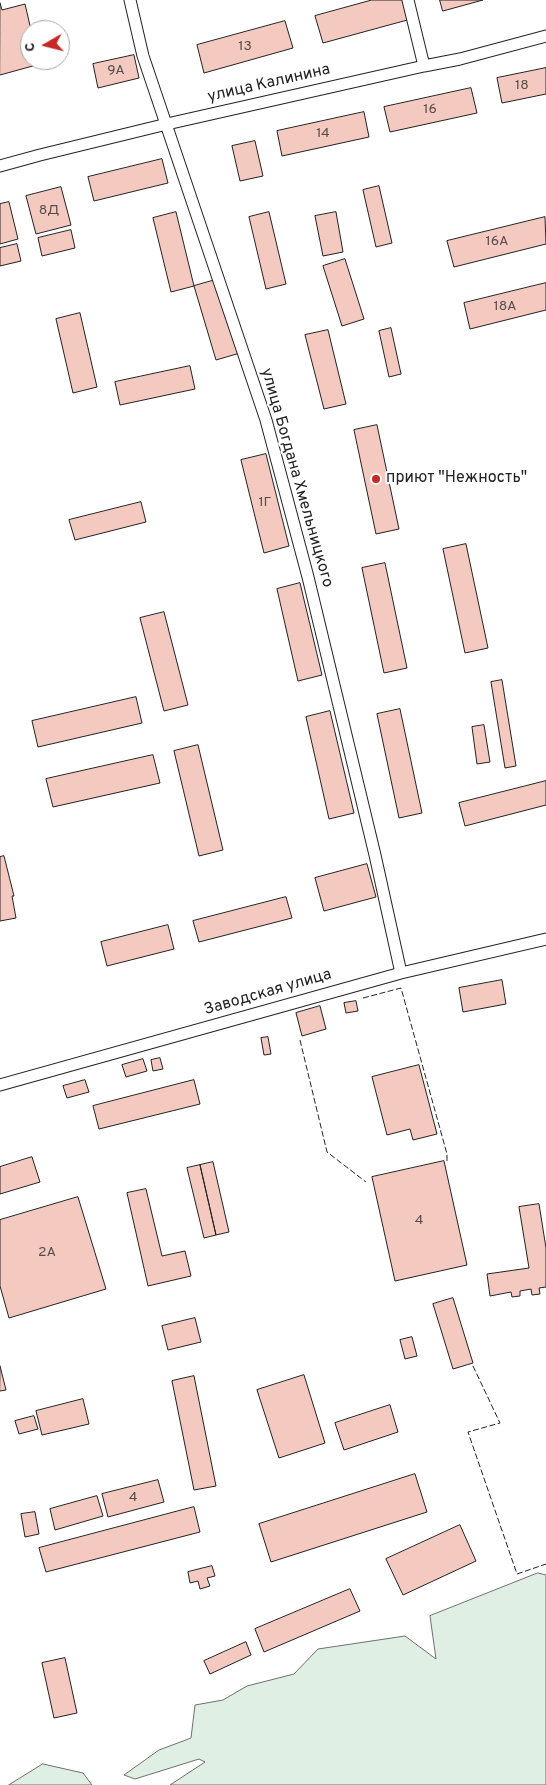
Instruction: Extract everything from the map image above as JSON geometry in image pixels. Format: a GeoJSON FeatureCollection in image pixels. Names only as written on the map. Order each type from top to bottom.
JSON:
{"type":"FeatureCollection","features":[{"type":"Feature","properties":{"kind":"street","name":"улица Богдана Хмельницкого"},"geometry":{"type":"LineString","coordinates":[[130,0],[143,56],[266,420],[308,578],[375,855],[401,973]]}},
{"type":"Feature","properties":{"kind":"street"},"geometry":{"type":"LineString","coordinates":[[408,0],[424,66]]}},
{"type":"Feature","properties":{"kind":"street","name":"улица Калинина"},"geometry":{"type":"LineString","coordinates":[[0,166],[40,154],[167,124],[424,66],[460,60],[546,36]]}},
{"type":"Feature","properties":{"kind":"street","name":"Заводская улица"},"geometry":{"type":"LineString","coordinates":[[0,1085],[401,973],[546,939]]}},
{"type":"Feature","properties":{"kind":"green space"},"geometry":{"type":"Polygon","coordinates":[[[538,1573],[546,1575],[546,1785],[170,1785],[205,1762],[199,1759],[135,1779],[124,1775],[159,1750],[191,1738],[195,1705],[223,1700],[247,1686],[294,1674],[318,1649],[405,1636],[436,1659],[430,1616],[538,1573]]]}},
{"type":"Feature","properties":{"kind":"green space"},"geometry":{"type":"Polygon","coordinates":[[[43,1764],[83,1773],[92,1785],[9,1785],[43,1764]]]}},
{"type":"Feature","properties":{"kind":"building"},"geometry":{"type":"Polygon","coordinates":[[[372,0],[406,0],[411,19],[323,43],[315,16],[372,0]]]}},
{"type":"Feature","properties":{"kind":"building"},"geometry":{"type":"Polygon","coordinates":[[[440,0],[483,0],[443,11],[440,0]]]}},
{"type":"Feature","properties":{"kind":"building"},"geometry":{"type":"Polygon","coordinates":[[[0,3],[2,10],[25,4],[29,20],[20,20],[20,70],[0,75],[0,3]]]}},
{"type":"Feature","properties":{"kind":"building"},"geometry":{"type":"Polygon","coordinates":[[[285,21],[293,48],[204,73],[197,45],[285,21]]]}},
{"type":"Feature","properties":{"kind":"building"},"geometry":{"type":"Polygon","coordinates":[[[134,55],[139,78],[98,88],[93,64],[134,55]]]}},
{"type":"Feature","properties":{"kind":"building"},"geometry":{"type":"Polygon","coordinates":[[[546,68],[546,94],[502,103],[497,78],[546,68]]]}},
{"type":"Feature","properties":{"kind":"building"},"geometry":{"type":"Polygon","coordinates":[[[471,88],[477,113],[390,132],[384,107],[471,88]]]}},
{"type":"Feature","properties":{"kind":"building"},"geometry":{"type":"Polygon","coordinates":[[[364,112],[369,137],[282,156],[277,131],[364,112]]]}},
{"type":"Feature","properties":{"kind":"building"},"geometry":{"type":"Polygon","coordinates":[[[255,141],[263,176],[240,181],[232,146],[255,141]]]}},
{"type":"Feature","properties":{"kind":"building"},"geometry":{"type":"Polygon","coordinates":[[[162,159],[168,183],[94,201],[88,177],[162,159]]]}},
{"type":"Feature","properties":{"kind":"building"},"geometry":{"type":"Polygon","coordinates":[[[379,186],[392,243],[376,247],[363,190],[379,186]]]}},
{"type":"Feature","properties":{"kind":"building"},"geometry":{"type":"Polygon","coordinates":[[[61,187],[71,225],[36,234],[26,196],[61,187]]]}},
{"type":"Feature","properties":{"kind":"building"},"geometry":{"type":"Polygon","coordinates":[[[9,202],[18,239],[0,244],[0,204],[9,202]]]}},
{"type":"Feature","properties":{"kind":"building"},"geometry":{"type":"Polygon","coordinates":[[[176,212],[194,286],[171,292],[153,218],[176,212]]]}},
{"type":"Feature","properties":{"kind":"building"},"geometry":{"type":"Polygon","coordinates":[[[269,212],[286,284],[266,289],[249,217],[269,212]]]}},
{"type":"Feature","properties":{"kind":"building"},"geometry":{"type":"Polygon","coordinates":[[[336,212],[343,252],[323,256],[315,216],[336,212]]]}},
{"type":"Feature","properties":{"kind":"building"},"geometry":{"type":"Polygon","coordinates":[[[545,217],[546,244],[454,267],[447,241],[545,217]]]}},
{"type":"Feature","properties":{"kind":"building"},"geometry":{"type":"Polygon","coordinates":[[[71,230],[75,248],[42,256],[38,238],[71,230]]]}},
{"type":"Feature","properties":{"kind":"building"},"geometry":{"type":"Polygon","coordinates":[[[17,244],[21,261],[0,266],[0,248],[17,244]]]}},
{"type":"Feature","properties":{"kind":"building"},"geometry":{"type":"Polygon","coordinates":[[[345,259],[364,319],[342,326],[323,266],[345,259]]]}},
{"type":"Feature","properties":{"kind":"building"},"geometry":{"type":"Polygon","coordinates":[[[219,279],[240,353],[216,360],[194,286],[219,279]]]}},
{"type":"Feature","properties":{"kind":"building"},"geometry":{"type":"Polygon","coordinates":[[[546,283],[546,310],[470,329],[464,303],[546,283]]]}},
{"type":"Feature","properties":{"kind":"building"},"geometry":{"type":"Polygon","coordinates":[[[80,313],[97,387],[73,393],[56,319],[80,313]]]}},
{"type":"Feature","properties":{"kind":"building"},"geometry":{"type":"Polygon","coordinates":[[[391,328],[401,374],[389,377],[379,331],[391,328]]]}},
{"type":"Feature","properties":{"kind":"building"},"geometry":{"type":"Polygon","coordinates":[[[328,330],[346,404],[324,409],[305,335],[328,330]]]}},
{"type":"Feature","properties":{"kind":"building"},"geometry":{"type":"Polygon","coordinates":[[[190,366],[195,389],[120,405],[115,382],[190,366]]]}},
{"type":"Feature","properties":{"kind":"building","name":"приют \"Нежность\""},"geometry":{"type":"Polygon","coordinates":[[[377,425],[399,529],[376,534],[354,430],[377,425]]]}},
{"type":"Feature","properties":{"kind":"building"},"geometry":{"type":"Polygon","coordinates":[[[266,454],[289,546],[264,553],[241,460],[266,454]]]}},
{"type":"Feature","properties":{"kind":"building"},"geometry":{"type":"Polygon","coordinates":[[[141,502],[146,522],[75,540],[69,520],[141,502]]]}},
{"type":"Feature","properties":{"kind":"building"},"geometry":{"type":"Polygon","coordinates":[[[466,544],[488,648],[465,653],[443,549],[466,544]]]}},
{"type":"Feature","properties":{"kind":"building"},"geometry":{"type":"Polygon","coordinates":[[[385,563],[407,668],[384,673],[362,568],[385,563]]]}},
{"type":"Feature","properties":{"kind":"building"},"geometry":{"type":"Polygon","coordinates":[[[300,583],[322,675],[298,681],[277,589],[300,583]]]}},
{"type":"Feature","properties":{"kind":"building"},"geometry":{"type":"Polygon","coordinates":[[[164,612],[188,705],[164,711],[140,618],[164,612]]]}},
{"type":"Feature","properties":{"kind":"building"},"geometry":{"type":"Polygon","coordinates":[[[502,680],[516,766],[505,768],[491,682],[502,680]]]}},
{"type":"Feature","properties":{"kind":"building"},"geometry":{"type":"Polygon","coordinates":[[[136,697],[142,723],[38,747],[32,721],[136,697]]]}},
{"type":"Feature","properties":{"kind":"building"},"geometry":{"type":"Polygon","coordinates":[[[400,709],[422,813],[399,818],[377,714],[400,709]]]}},
{"type":"Feature","properties":{"kind":"building"},"geometry":{"type":"Polygon","coordinates":[[[330,711],[354,813],[329,819],[306,717],[330,711]]]}},
{"type":"Feature","properties":{"kind":"building"},"geometry":{"type":"Polygon","coordinates":[[[484,725],[490,762],[477,764],[472,727],[484,725]]]}},
{"type":"Feature","properties":{"kind":"building"},"geometry":{"type":"Polygon","coordinates":[[[198,745],[223,850],[199,856],[174,751],[198,745]]]}},
{"type":"Feature","properties":{"kind":"building"},"geometry":{"type":"Polygon","coordinates":[[[153,755],[160,783],[53,807],[46,779],[153,755]]]}},
{"type":"Feature","properties":{"kind":"building"},"geometry":{"type":"Polygon","coordinates":[[[546,781],[546,805],[465,826],[459,803],[546,781]]]}},
{"type":"Feature","properties":{"kind":"building"},"geometry":{"type":"Polygon","coordinates":[[[4,856],[14,896],[12,896],[16,918],[0,921],[0,857],[4,856]]]}},
{"type":"Feature","properties":{"kind":"building"},"geometry":{"type":"Polygon","coordinates":[[[367,864],[376,897],[324,911],[315,878],[367,864]]]}},
{"type":"Feature","properties":{"kind":"building"},"geometry":{"type":"Polygon","coordinates":[[[286,897],[292,918],[199,942],[193,921],[286,897]]]}},
{"type":"Feature","properties":{"kind":"building"},"geometry":{"type":"Polygon","coordinates":[[[168,925],[174,949],[107,966],[101,942],[168,925]]]}},
{"type":"Feature","properties":{"kind":"building"},"geometry":{"type":"Polygon","coordinates":[[[502,980],[506,1004],[463,1012],[459,988],[502,980]]]}},
{"type":"Feature","properties":{"kind":"building"},"geometry":{"type":"Polygon","coordinates":[[[356,1001],[358,1011],[346,1013],[344,1003],[356,1001]]]}},
{"type":"Feature","properties":{"kind":"building"},"geometry":{"type":"Polygon","coordinates":[[[320,1006],[326,1029],[302,1036],[296,1013],[320,1006]]]}},
{"type":"Feature","properties":{"kind":"building"},"geometry":{"type":"Polygon","coordinates":[[[268,1037],[271,1054],[264,1055],[261,1038],[268,1037]]]}},
{"type":"Feature","properties":{"kind":"building"},"geometry":{"type":"Polygon","coordinates":[[[160,1058],[163,1069],[153,1071],[151,1060],[160,1058]]]}},
{"type":"Feature","properties":{"kind":"building"},"geometry":{"type":"Polygon","coordinates":[[[143,1059],[147,1071],[126,1077],[122,1065],[143,1059]]]}},
{"type":"Feature","properties":{"kind":"building"},"geometry":{"type":"Polygon","coordinates":[[[419,1065],[437,1134],[413,1140],[410,1129],[387,1135],[372,1077],[419,1065]]]}},
{"type":"Feature","properties":{"kind":"building"},"geometry":{"type":"Polygon","coordinates":[[[85,1080],[89,1092],[67,1098],[63,1086],[85,1080]]]}},
{"type":"Feature","properties":{"kind":"building"},"geometry":{"type":"Polygon","coordinates":[[[194,1080],[200,1104],[99,1129],[93,1106],[194,1080]]]}},
{"type":"Feature","properties":{"kind":"building"},"geometry":{"type":"Polygon","coordinates":[[[32,1157],[40,1182],[0,1194],[0,1167],[32,1157]]]}},
{"type":"Feature","properties":{"kind":"building"},"geometry":{"type":"Polygon","coordinates":[[[444,1161],[467,1265],[395,1281],[372,1177],[444,1161]]]}},
{"type":"Feature","properties":{"kind":"building"},"geometry":{"type":"Polygon","coordinates":[[[213,1162],[229,1232],[216,1235],[200,1165],[213,1162]]]}},
{"type":"Feature","properties":{"kind":"building"},"geometry":{"type":"Polygon","coordinates":[[[200,1165],[216,1235],[204,1238],[187,1168],[200,1165]]]}},
{"type":"Feature","properties":{"kind":"building"},"geometry":{"type":"Polygon","coordinates":[[[146,1189],[162,1256],[185,1251],[191,1276],[148,1286],[127,1193],[146,1189]]]}},
{"type":"Feature","properties":{"kind":"building"},"geometry":{"type":"Polygon","coordinates":[[[78,1197],[106,1289],[9,1318],[0,1286],[0,1220],[78,1197]]]}},
{"type":"Feature","properties":{"kind":"building"},"geometry":{"type":"Polygon","coordinates":[[[539,1204],[546,1248],[546,1287],[539,1288],[540,1294],[532,1295],[531,1289],[520,1291],[520,1296],[512,1297],[511,1292],[490,1296],[487,1274],[529,1268],[519,1207],[539,1204]]]}},
{"type":"Feature","properties":{"kind":"building"},"geometry":{"type":"Polygon","coordinates":[[[453,1298],[473,1363],[453,1369],[433,1304],[453,1298]]]}},
{"type":"Feature","properties":{"kind":"building"},"geometry":{"type":"Polygon","coordinates":[[[195,1318],[201,1342],[168,1350],[162,1326],[195,1318]]]}},
{"type":"Feature","properties":{"kind":"building"},"geometry":{"type":"Polygon","coordinates":[[[412,1337],[417,1356],[405,1359],[400,1340],[412,1337]]]}},
{"type":"Feature","properties":{"kind":"building"},"geometry":{"type":"Polygon","coordinates":[[[0,1366],[6,1390],[0,1391],[0,1366]]]}},
{"type":"Feature","properties":{"kind":"building"},"geometry":{"type":"Polygon","coordinates":[[[304,1375],[325,1443],[279,1458],[257,1390],[304,1375]]]}},
{"type":"Feature","properties":{"kind":"building"},"geometry":{"type":"Polygon","coordinates":[[[194,1376],[216,1486],[194,1490],[172,1381],[194,1376]]]}},
{"type":"Feature","properties":{"kind":"building"},"geometry":{"type":"Polygon","coordinates":[[[83,1399],[89,1424],[42,1435],[36,1411],[83,1399]]]}},
{"type":"Feature","properties":{"kind":"building"},"geometry":{"type":"Polygon","coordinates":[[[390,1405],[398,1432],[344,1450],[335,1423],[390,1405]]]}},
{"type":"Feature","properties":{"kind":"building"},"geometry":{"type":"Polygon","coordinates":[[[34,1416],[38,1429],[19,1434],[15,1421],[34,1416]]]}},
{"type":"Feature","properties":{"kind":"building"},"geometry":{"type":"Polygon","coordinates":[[[415,1474],[427,1512],[271,1562],[259,1524],[415,1474]]]}},
{"type":"Feature","properties":{"kind":"building"},"geometry":{"type":"Polygon","coordinates":[[[158,1480],[164,1502],[108,1517],[102,1494],[158,1480]]]}},
{"type":"Feature","properties":{"kind":"building"},"geometry":{"type":"Polygon","coordinates":[[[97,1496],[103,1516],[55,1530],[50,1509],[97,1496]]]}},
{"type":"Feature","properties":{"kind":"building"},"geometry":{"type":"Polygon","coordinates":[[[194,1507],[200,1532],[46,1572],[39,1548],[194,1507]]]}},
{"type":"Feature","properties":{"kind":"building"},"geometry":{"type":"Polygon","coordinates":[[[35,1512],[39,1534],[25,1537],[21,1514],[35,1512]]]}},
{"type":"Feature","properties":{"kind":"building"},"geometry":{"type":"Polygon","coordinates":[[[460,1525],[476,1561],[403,1595],[386,1559],[460,1525]]]}},
{"type":"Feature","properties":{"kind":"building"},"geometry":{"type":"Polygon","coordinates":[[[212,1566],[215,1576],[207,1578],[210,1586],[200,1589],[198,1581],[190,1583],[188,1572],[212,1566]]]}},
{"type":"Feature","properties":{"kind":"building"},"geometry":{"type":"Polygon","coordinates":[[[350,1589],[360,1611],[264,1652],[255,1629],[350,1589]]]}},
{"type":"Feature","properties":{"kind":"building"},"geometry":{"type":"Polygon","coordinates":[[[246,1642],[251,1655],[210,1674],[204,1661],[246,1642]]]}},
{"type":"Feature","properties":{"kind":"building"},"geometry":{"type":"Polygon","coordinates":[[[65,1658],[77,1713],[54,1718],[42,1663],[65,1658]]]}},
{"type":"Feature","properties":{"kind":"fence"},"geometry":{"type":"LineString","coordinates":[[363,998],[401,988],[447,1154],[447,1162]]}},
{"type":"Feature","properties":{"kind":"fence"},"geometry":{"type":"LineString","coordinates":[[300,1040],[327,1152],[366,1182]]}},
{"type":"Feature","properties":{"kind":"fence"},"geometry":{"type":"LineString","coordinates":[[473,1366],[500,1423],[468,1432],[517,1574],[546,1564]]}},
{"type":"Feature","properties":{"kind":"place","name":"приют \"Нежность\""},"geometry":{"type":"Point","coordinates":[376,479]}}]}
